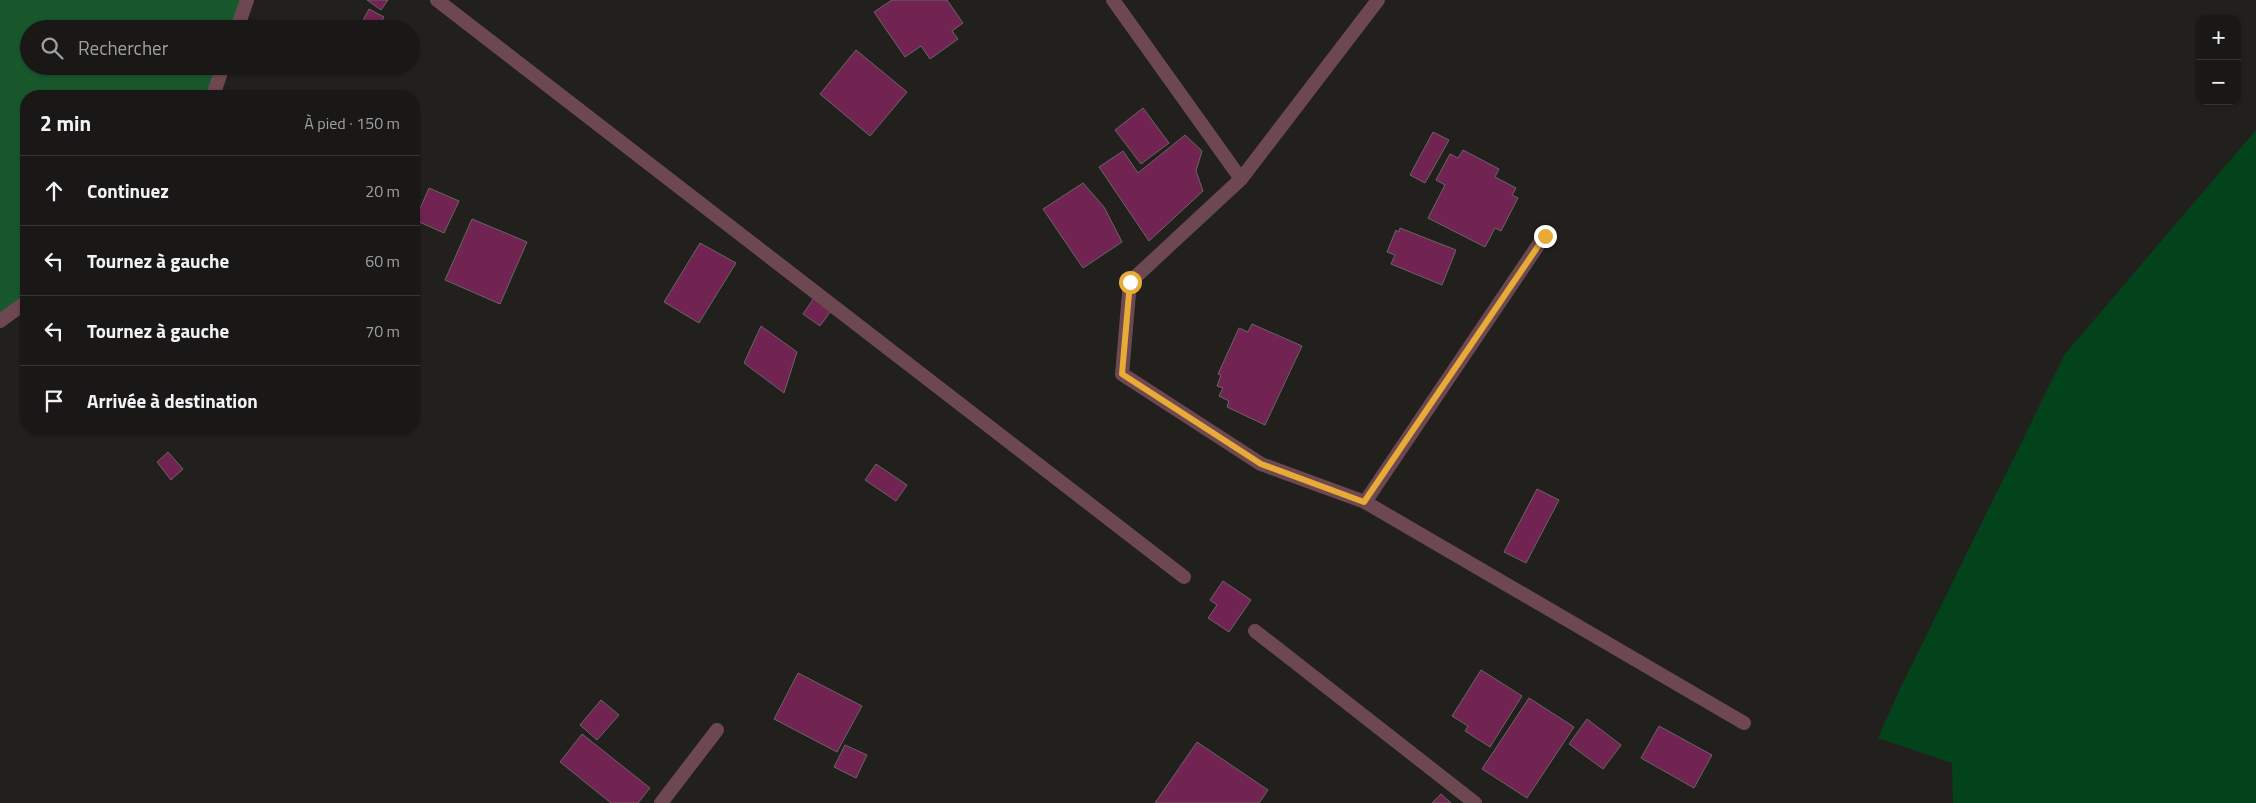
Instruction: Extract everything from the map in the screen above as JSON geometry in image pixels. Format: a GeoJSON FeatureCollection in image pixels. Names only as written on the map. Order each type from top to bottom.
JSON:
{"type":"FeatureCollection","features":[{"type":"Feature","properties":{"kind":"street"},"geometry":{"type":"LineString","coordinates":[[240,20],[248,0]]}},
{"type":"Feature","properties":{"kind":"street"},"geometry":{"type":"LineString","coordinates":[[437,0],[1184,577]]}},
{"type":"Feature","properties":{"kind":"street"},"geometry":{"type":"LineString","coordinates":[[1113,0],[1241,179]]}},
{"type":"Feature","properties":{"kind":"street"},"geometry":{"type":"LineString","coordinates":[[1378,0],[1241,179],[1130,282],[1122,374],[1261,464],[1364,502],[1744,723]]}},
{"type":"Feature","properties":{"kind":"street"},"geometry":{"type":"LineString","coordinates":[[214,90],[220,75]]}},
{"type":"Feature","properties":{"kind":"street"},"geometry":{"type":"LineString","coordinates":[[1364,502],[1545,236]]}},
{"type":"Feature","properties":{"kind":"street"},"geometry":{"type":"LineString","coordinates":[[0,321],[20,306]]}},
{"type":"Feature","properties":{"kind":"street"},"geometry":{"type":"LineString","coordinates":[[1255,631],[1475,803]]}},
{"type":"Feature","properties":{"kind":"street"},"geometry":{"type":"LineString","coordinates":[[661,803],[717,730]]}},
{"type":"Feature","properties":{"kind":"green space"},"geometry":{"type":"Polygon","coordinates":[[[0,0],[247,0],[240,20],[20,20],[20,75],[220,75],[215,90],[20,90],[20,306],[0,321],[0,0]]]}},
{"type":"Feature","properties":{"kind":"green space"},"geometry":{"type":"Polygon","coordinates":[[[2256,130],[2256,803],[1953,803],[1952,763],[1878,738],[1898,693],[2065,354],[2256,130]]]}},
{"type":"Feature","properties":{"kind":"building"},"geometry":{"type":"Polygon","coordinates":[[[367,0],[388,0],[381,10],[367,0]]]}},
{"type":"Feature","properties":{"kind":"building"},"geometry":{"type":"Polygon","coordinates":[[[892,0],[947,0],[963,23],[952,31],[958,39],[930,59],[921,46],[905,57],[874,12],[892,0]]]}},
{"type":"Feature","properties":{"kind":"building"},"geometry":{"type":"Polygon","coordinates":[[[369,9],[384,17],[382,20],[363,20],[369,9]]]}},
{"type":"Feature","properties":{"kind":"building"},"geometry":{"type":"Polygon","coordinates":[[[856,50],[907,92],[870,136],[820,94],[856,50]]]}},
{"type":"Feature","properties":{"kind":"building"},"geometry":{"type":"Polygon","coordinates":[[[1143,108],[1169,143],[1141,164],[1115,130],[1143,108]]]}},
{"type":"Feature","properties":{"kind":"building"},"geometry":{"type":"Polygon","coordinates":[[[1433,132],[1449,140],[1425,183],[1410,175],[1433,132]]]}},
{"type":"Feature","properties":{"kind":"building"},"geometry":{"type":"Polygon","coordinates":[[[1185,135],[1202,151],[1196,171],[1203,191],[1149,241],[1099,167],[1123,151],[1138,173],[1185,135]]]}},
{"type":"Feature","properties":{"kind":"building"},"geometry":{"type":"Polygon","coordinates":[[[1463,150],[1499,169],[1495,177],[1516,188],[1512,195],[1518,198],[1501,231],[1495,228],[1485,247],[1428,218],[1445,185],[1436,180],[1450,154],[1458,158],[1463,150]]]}},
{"type":"Feature","properties":{"kind":"building"},"geometry":{"type":"Polygon","coordinates":[[[1083,183],[1104,207],[1122,242],[1083,268],[1043,209],[1083,183]]]}},
{"type":"Feature","properties":{"kind":"building"},"geometry":{"type":"Polygon","coordinates":[[[429,188],[459,201],[444,233],[420,222],[420,209],[429,188]]]}},
{"type":"Feature","properties":{"kind":"building"},"geometry":{"type":"Polygon","coordinates":[[[472,219],[527,242],[500,304],[445,280],[472,219]]]}},
{"type":"Feature","properties":{"kind":"building"},"geometry":{"type":"Polygon","coordinates":[[[1400,228],[1456,250],[1442,285],[1391,264],[1395,255],[1387,252],[1396,230],[1399,232],[1400,228]]]}},
{"type":"Feature","properties":{"kind":"building"},"geometry":{"type":"Polygon","coordinates":[[[700,243],[736,263],[699,323],[664,302],[700,243]]]}},
{"type":"Feature","properties":{"kind":"building"},"geometry":{"type":"Polygon","coordinates":[[[816,295],[833,308],[820,326],[803,314],[816,295]]]}},
{"type":"Feature","properties":{"kind":"building"},"geometry":{"type":"Polygon","coordinates":[[[1252,324],[1302,346],[1265,425],[1227,407],[1229,401],[1219,396],[1223,388],[1217,386],[1221,375],[1218,374],[1239,328],[1248,332],[1252,324]]]}},
{"type":"Feature","properties":{"kind":"building"},"geometry":{"type":"Polygon","coordinates":[[[761,326],[797,352],[784,393],[744,363],[761,326]]]}},
{"type":"Feature","properties":{"kind":"building"},"geometry":{"type":"Polygon","coordinates":[[[168,452],[183,469],[171,480],[157,462],[168,452]]]}},
{"type":"Feature","properties":{"kind":"building"},"geometry":{"type":"Polygon","coordinates":[[[876,464],[907,485],[896,501],[865,480],[876,464]]]}},
{"type":"Feature","properties":{"kind":"building"},"geometry":{"type":"Polygon","coordinates":[[[1537,489],[1559,500],[1526,563],[1504,552],[1537,489]]]}},
{"type":"Feature","properties":{"kind":"building"},"geometry":{"type":"Polygon","coordinates":[[[1223,581],[1251,600],[1229,632],[1208,618],[1217,605],[1210,600],[1223,581]]]}},
{"type":"Feature","properties":{"kind":"building"},"geometry":{"type":"Polygon","coordinates":[[[1481,670],[1522,696],[1490,747],[1465,731],[1468,726],[1452,716],[1481,670]]]}},
{"type":"Feature","properties":{"kind":"building"},"geometry":{"type":"Polygon","coordinates":[[[798,673],[862,706],[837,752],[774,719],[798,673]]]}},
{"type":"Feature","properties":{"kind":"building"},"geometry":{"type":"Polygon","coordinates":[[[1529,698],[1574,727],[1527,798],[1482,769],[1529,698]]]}},
{"type":"Feature","properties":{"kind":"building"},"geometry":{"type":"Polygon","coordinates":[[[601,700],[619,715],[597,740],[580,725],[601,700]]]}},
{"type":"Feature","properties":{"kind":"building"},"geometry":{"type":"Polygon","coordinates":[[[1587,719],[1621,745],[1603,769],[1569,744],[1587,719]]]}},
{"type":"Feature","properties":{"kind":"building"},"geometry":{"type":"Polygon","coordinates":[[[1659,726],[1712,755],[1694,788],[1641,758],[1659,726]]]}},
{"type":"Feature","properties":{"kind":"building"},"geometry":{"type":"Polygon","coordinates":[[[582,734],[650,788],[638,803],[611,803],[560,762],[582,734]]]}},
{"type":"Feature","properties":{"kind":"building"},"geometry":{"type":"Polygon","coordinates":[[[1197,742],[1268,790],[1259,803],[1155,803],[1197,742]]]}},
{"type":"Feature","properties":{"kind":"building"},"geometry":{"type":"Polygon","coordinates":[[[845,745],[867,755],[856,778],[834,767],[845,745]]]}},
{"type":"Feature","properties":{"kind":"building"},"geometry":{"type":"Polygon","coordinates":[[[1441,794],[1451,803],[1432,803],[1441,794]]]}},
{"type":"Feature","properties":{"kind":"route"},"geometry":{"type":"LineString","coordinates":[[1130,282],[1122,374],[1261,464],[1364,502],[1545,236]]}}]}
